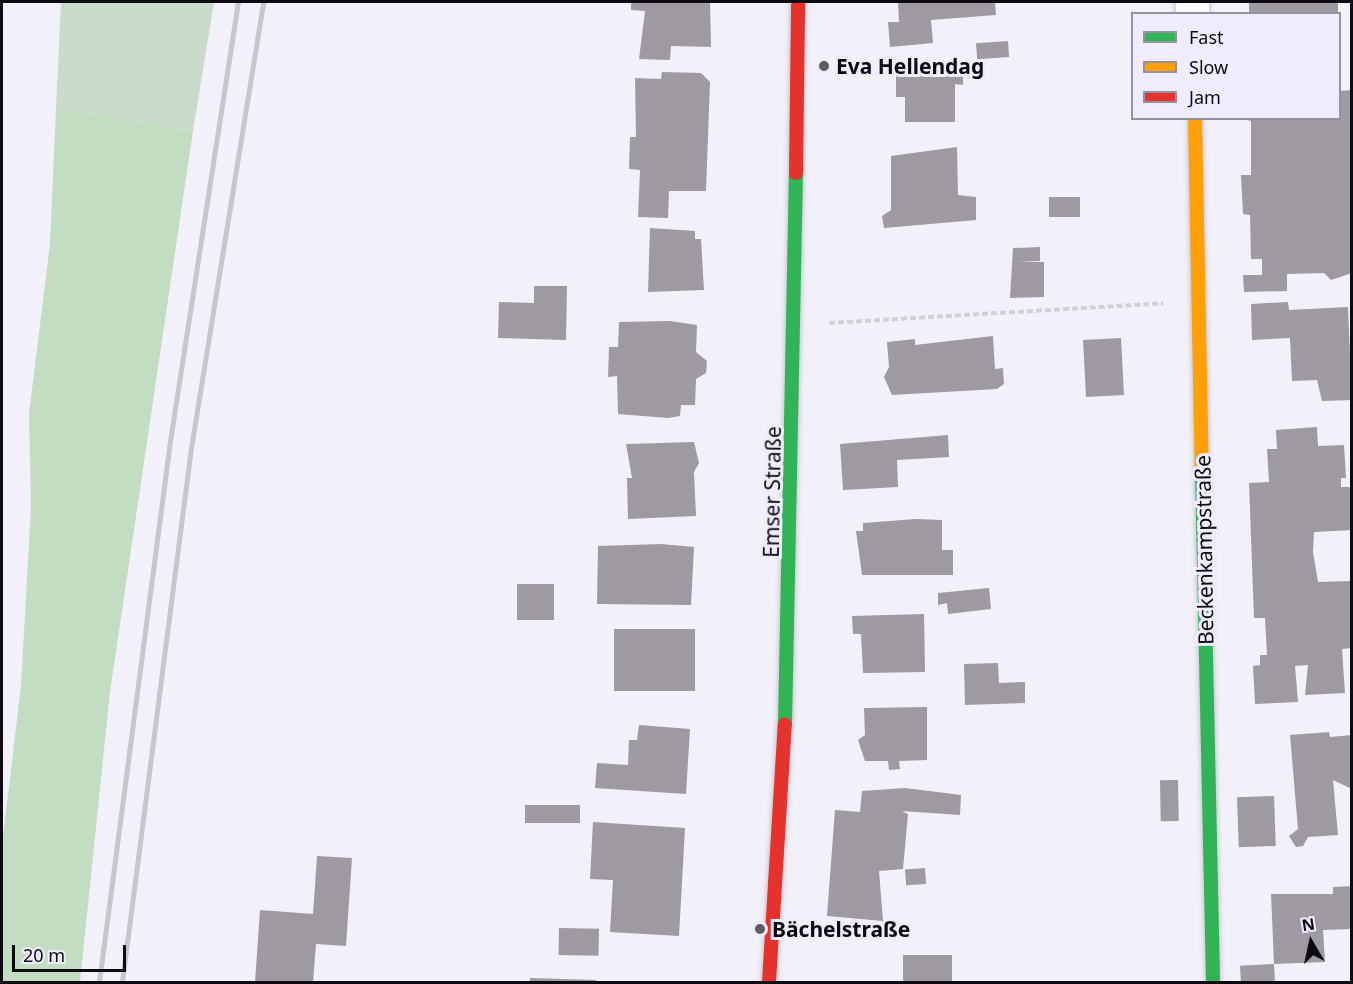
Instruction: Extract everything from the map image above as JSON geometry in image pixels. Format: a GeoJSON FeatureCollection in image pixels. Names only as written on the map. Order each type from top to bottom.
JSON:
{"type":"FeatureCollection","features":[{"type":"Feature","properties":{"kind":"street","name":"Emser Straße"},"geometry":{"type":"LineString","coordinates":[[769,982],[790,622],[796,326],[798,2]]}},
{"type":"Feature","properties":{"kind":"street","name":"Beckenkampstraße"},"geometry":{"type":"LineString","coordinates":[[1195,120],[1213,982]]}},
{"type":"Feature","properties":{"kind":"path"},"geometry":{"type":"LineString","coordinates":[[796,326],[1199,301]]}},
{"type":"Feature","properties":{"kind":"green space"},"geometry":{"type":"Polygon","coordinates":[[[61,2],[214,2],[193,131],[56,108],[61,2]]]}},
{"type":"Feature","properties":{"kind":"green space"},"geometry":{"type":"Polygon","coordinates":[[[56,108],[193,131],[110,692],[80,982],[2,982],[2,845],[21,686],[31,507],[29,414],[50,244],[56,108]]]}},
{"type":"Feature","properties":{"kind":"building"},"geometry":{"type":"Polygon","coordinates":[[[631,2],[710,2],[711,47],[671,46],[670,60],[639,59],[645,11],[631,10],[631,2]]]}},
{"type":"Feature","properties":{"kind":"building"},"geometry":{"type":"Polygon","coordinates":[[[898,2],[995,2],[996,15],[931,20],[933,43],[890,47],[888,22],[899,22],[898,2]]]}},
{"type":"Feature","properties":{"kind":"building"},"geometry":{"type":"Polygon","coordinates":[[[1249,2],[1338,2],[1338,12],[1249,12],[1249,2]]]}},
{"type":"Feature","properties":{"kind":"building"},"geometry":{"type":"Polygon","coordinates":[[[1008,41],[1009,57],[977,59],[976,43],[1008,41]]]}},
{"type":"Feature","properties":{"kind":"building"},"geometry":{"type":"Polygon","coordinates":[[[919,61],[963,62],[963,85],[955,84],[955,122],[905,122],[905,97],[896,97],[896,71],[919,72],[919,61]]]}},
{"type":"Feature","properties":{"kind":"building"},"geometry":{"type":"Polygon","coordinates":[[[662,72],[701,73],[710,82],[706,191],[669,191],[668,218],[638,217],[640,170],[629,169],[630,137],[636,137],[635,78],[661,79],[662,72]]]}},
{"type":"Feature","properties":{"kind":"building"},"geometry":{"type":"Polygon","coordinates":[[[1352,90],[1352,273],[1331,280],[1324,273],[1287,274],[1287,291],[1244,292],[1243,275],[1262,275],[1262,259],[1251,259],[1250,215],[1243,214],[1241,175],[1251,175],[1251,121],[1247,120],[1341,120],[1341,91],[1352,90]]]}},
{"type":"Feature","properties":{"kind":"building"},"geometry":{"type":"Polygon","coordinates":[[[957,147],[958,195],[976,197],[976,220],[884,228],[882,216],[891,210],[891,156],[957,147]]]}},
{"type":"Feature","properties":{"kind":"building"},"geometry":{"type":"Polygon","coordinates":[[[1049,197],[1080,197],[1080,217],[1049,217],[1049,197]]]}},
{"type":"Feature","properties":{"kind":"building"},"geometry":{"type":"Polygon","coordinates":[[[650,228],[695,231],[695,239],[701,239],[704,290],[648,292],[650,228]]]}},
{"type":"Feature","properties":{"kind":"building"},"geometry":{"type":"Polygon","coordinates":[[[1040,247],[1040,261],[1017,262],[1044,262],[1044,297],[1010,298],[1013,248],[1040,247]]]}},
{"type":"Feature","properties":{"kind":"building"},"geometry":{"type":"Polygon","coordinates":[[[534,286],[567,286],[566,340],[498,338],[499,302],[534,303],[534,286]]]}},
{"type":"Feature","properties":{"kind":"building"},"geometry":{"type":"Polygon","coordinates":[[[1288,302],[1289,310],[1348,307],[1352,400],[1322,401],[1317,380],[1292,381],[1290,338],[1252,340],[1251,304],[1288,302]]]}},
{"type":"Feature","properties":{"kind":"building"},"geometry":{"type":"Polygon","coordinates":[[[670,321],[697,325],[696,352],[707,361],[706,373],[696,379],[695,405],[681,405],[680,416],[668,418],[618,414],[617,376],[608,377],[609,347],[618,347],[619,322],[670,321]]]}},
{"type":"Feature","properties":{"kind":"building"},"geometry":{"type":"Polygon","coordinates":[[[993,336],[995,369],[1003,368],[1004,384],[997,389],[892,395],[884,377],[889,367],[887,342],[915,339],[915,345],[993,336]]]}},
{"type":"Feature","properties":{"kind":"building"},"geometry":{"type":"Polygon","coordinates":[[[1121,338],[1124,395],[1086,397],[1083,340],[1121,338]]]}},
{"type":"Feature","properties":{"kind":"building"},"geometry":{"type":"Polygon","coordinates":[[[1317,427],[1318,446],[1344,445],[1346,478],[1341,478],[1341,487],[1352,487],[1352,530],[1314,532],[1313,552],[1318,582],[1351,581],[1352,648],[1342,649],[1345,693],[1305,695],[1308,665],[1295,666],[1298,702],[1255,704],[1253,666],[1260,665],[1260,655],[1267,655],[1265,618],[1254,618],[1249,483],[1269,482],[1267,449],[1277,449],[1276,430],[1317,427]]]}},
{"type":"Feature","properties":{"kind":"building"},"geometry":{"type":"Polygon","coordinates":[[[948,435],[949,457],[897,460],[898,487],[843,490],[840,444],[948,435]]]}},
{"type":"Feature","properties":{"kind":"building"},"geometry":{"type":"Polygon","coordinates":[[[694,442],[699,463],[694,472],[696,516],[628,519],[627,478],[632,478],[626,444],[694,442]]]}},
{"type":"Feature","properties":{"kind":"building"},"geometry":{"type":"Polygon","coordinates":[[[916,519],[942,520],[942,550],[953,550],[953,575],[862,575],[856,531],[863,531],[863,523],[916,519]]]}},
{"type":"Feature","properties":{"kind":"building"},"geometry":{"type":"Polygon","coordinates":[[[661,544],[694,547],[691,605],[597,604],[598,546],[661,544]]]}},
{"type":"Feature","properties":{"kind":"building"},"geometry":{"type":"Polygon","coordinates":[[[517,584],[554,584],[554,620],[517,620],[517,584]]]}},
{"type":"Feature","properties":{"kind":"building"},"geometry":{"type":"Polygon","coordinates":[[[989,588],[991,609],[948,614],[947,603],[938,605],[938,593],[989,588]]]}},
{"type":"Feature","properties":{"kind":"building"},"geometry":{"type":"Polygon","coordinates":[[[924,614],[925,672],[863,673],[861,634],[853,634],[852,616],[924,614]]]}},
{"type":"Feature","properties":{"kind":"building"},"geometry":{"type":"Polygon","coordinates":[[[614,629],[695,629],[695,691],[614,691],[614,629]]]}},
{"type":"Feature","properties":{"kind":"building"},"geometry":{"type":"Polygon","coordinates":[[[998,663],[999,683],[1025,682],[1025,703],[965,705],[964,664],[998,663]]]}},
{"type":"Feature","properties":{"kind":"building"},"geometry":{"type":"Polygon","coordinates":[[[927,707],[927,760],[899,761],[900,769],[889,770],[888,761],[865,761],[858,740],[865,735],[864,708],[927,707]]]}},
{"type":"Feature","properties":{"kind":"building"},"geometry":{"type":"Polygon","coordinates":[[[639,725],[690,729],[686,794],[595,788],[597,763],[628,765],[629,740],[637,740],[639,725]]]}},
{"type":"Feature","properties":{"kind":"building"},"geometry":{"type":"Polygon","coordinates":[[[1329,732],[1330,737],[1352,735],[1352,789],[1333,780],[1338,835],[1308,837],[1303,846],[1296,847],[1289,836],[1298,829],[1290,735],[1329,732]]]}},
{"type":"Feature","properties":{"kind":"building"},"geometry":{"type":"Polygon","coordinates":[[[1160,780],[1178,780],[1179,821],[1161,821],[1160,780]]]}},
{"type":"Feature","properties":{"kind":"building"},"geometry":{"type":"Polygon","coordinates":[[[905,788],[961,795],[960,815],[902,811],[908,814],[903,869],[879,871],[883,921],[827,916],[835,810],[860,812],[862,791],[905,788]]]}},
{"type":"Feature","properties":{"kind":"building"},"geometry":{"type":"Polygon","coordinates":[[[1274,796],[1276,846],[1239,847],[1237,797],[1274,796]]]}},
{"type":"Feature","properties":{"kind":"building"},"geometry":{"type":"Polygon","coordinates":[[[525,805],[580,805],[580,823],[525,823],[525,805]]]}},
{"type":"Feature","properties":{"kind":"building"},"geometry":{"type":"Polygon","coordinates":[[[593,822],[685,828],[679,936],[610,932],[613,880],[590,879],[593,822]]]}},
{"type":"Feature","properties":{"kind":"building"},"geometry":{"type":"Polygon","coordinates":[[[317,856],[352,858],[346,946],[316,944],[313,982],[255,982],[260,910],[313,914],[317,856]]]}},
{"type":"Feature","properties":{"kind":"building"},"geometry":{"type":"Polygon","coordinates":[[[925,868],[926,884],[906,885],[905,869],[925,868]]]}},
{"type":"Feature","properties":{"kind":"building"},"geometry":{"type":"Polygon","coordinates":[[[1352,886],[1352,929],[1323,930],[1325,962],[1274,964],[1271,894],[1333,894],[1333,887],[1352,886]]]}},
{"type":"Feature","properties":{"kind":"building"},"geometry":{"type":"Polygon","coordinates":[[[559,928],[599,929],[599,956],[559,955],[559,928]]]}},
{"type":"Feature","properties":{"kind":"building"},"geometry":{"type":"Polygon","coordinates":[[[903,955],[952,955],[952,982],[903,982],[903,955]]]}},
{"type":"Feature","properties":{"kind":"building"},"geometry":{"type":"Polygon","coordinates":[[[1274,964],[1275,982],[1241,982],[1240,966],[1274,964]]]}},
{"type":"Feature","properties":{"kind":"building"},"geometry":{"type":"Polygon","coordinates":[[[530,978],[596,980],[596,982],[530,982],[530,978]]]}},
{"type":"Feature","properties":{"kind":"railway"},"geometry":{"type":"LineString","coordinates":[[99,982],[170,441],[238,2]]}},
{"type":"Feature","properties":{"kind":"railway"},"geometry":{"type":"LineString","coordinates":[[122,982],[191,448],[263,2]]}},
{"type":"Feature","properties":{"kind":"traffic: fast"},"geometry":{"type":"LineString","coordinates":[[785,724],[796,173]]}},
{"type":"Feature","properties":{"kind":"traffic: fast"},"geometry":{"type":"LineString","coordinates":[[1202,472],[1213,982]]}},
{"type":"Feature","properties":{"kind":"traffic: slow"},"geometry":{"type":"LineString","coordinates":[[1195,120],[1202,472]]}},
{"type":"Feature","properties":{"kind":"traffic: jam"},"geometry":{"type":"LineString","coordinates":[[796,173],[798,2]]}},
{"type":"Feature","properties":{"kind":"traffic: jam"},"geometry":{"type":"LineString","coordinates":[[769,982],[785,724]]}},
{"type":"Feature","properties":{"kind":"place","name":"Eva Hellendag"},"geometry":{"type":"Point","coordinates":[824,66]}},
{"type":"Feature","properties":{"kind":"place","name":"Bächelstraße"},"geometry":{"type":"Point","coordinates":[760,929]}}]}
